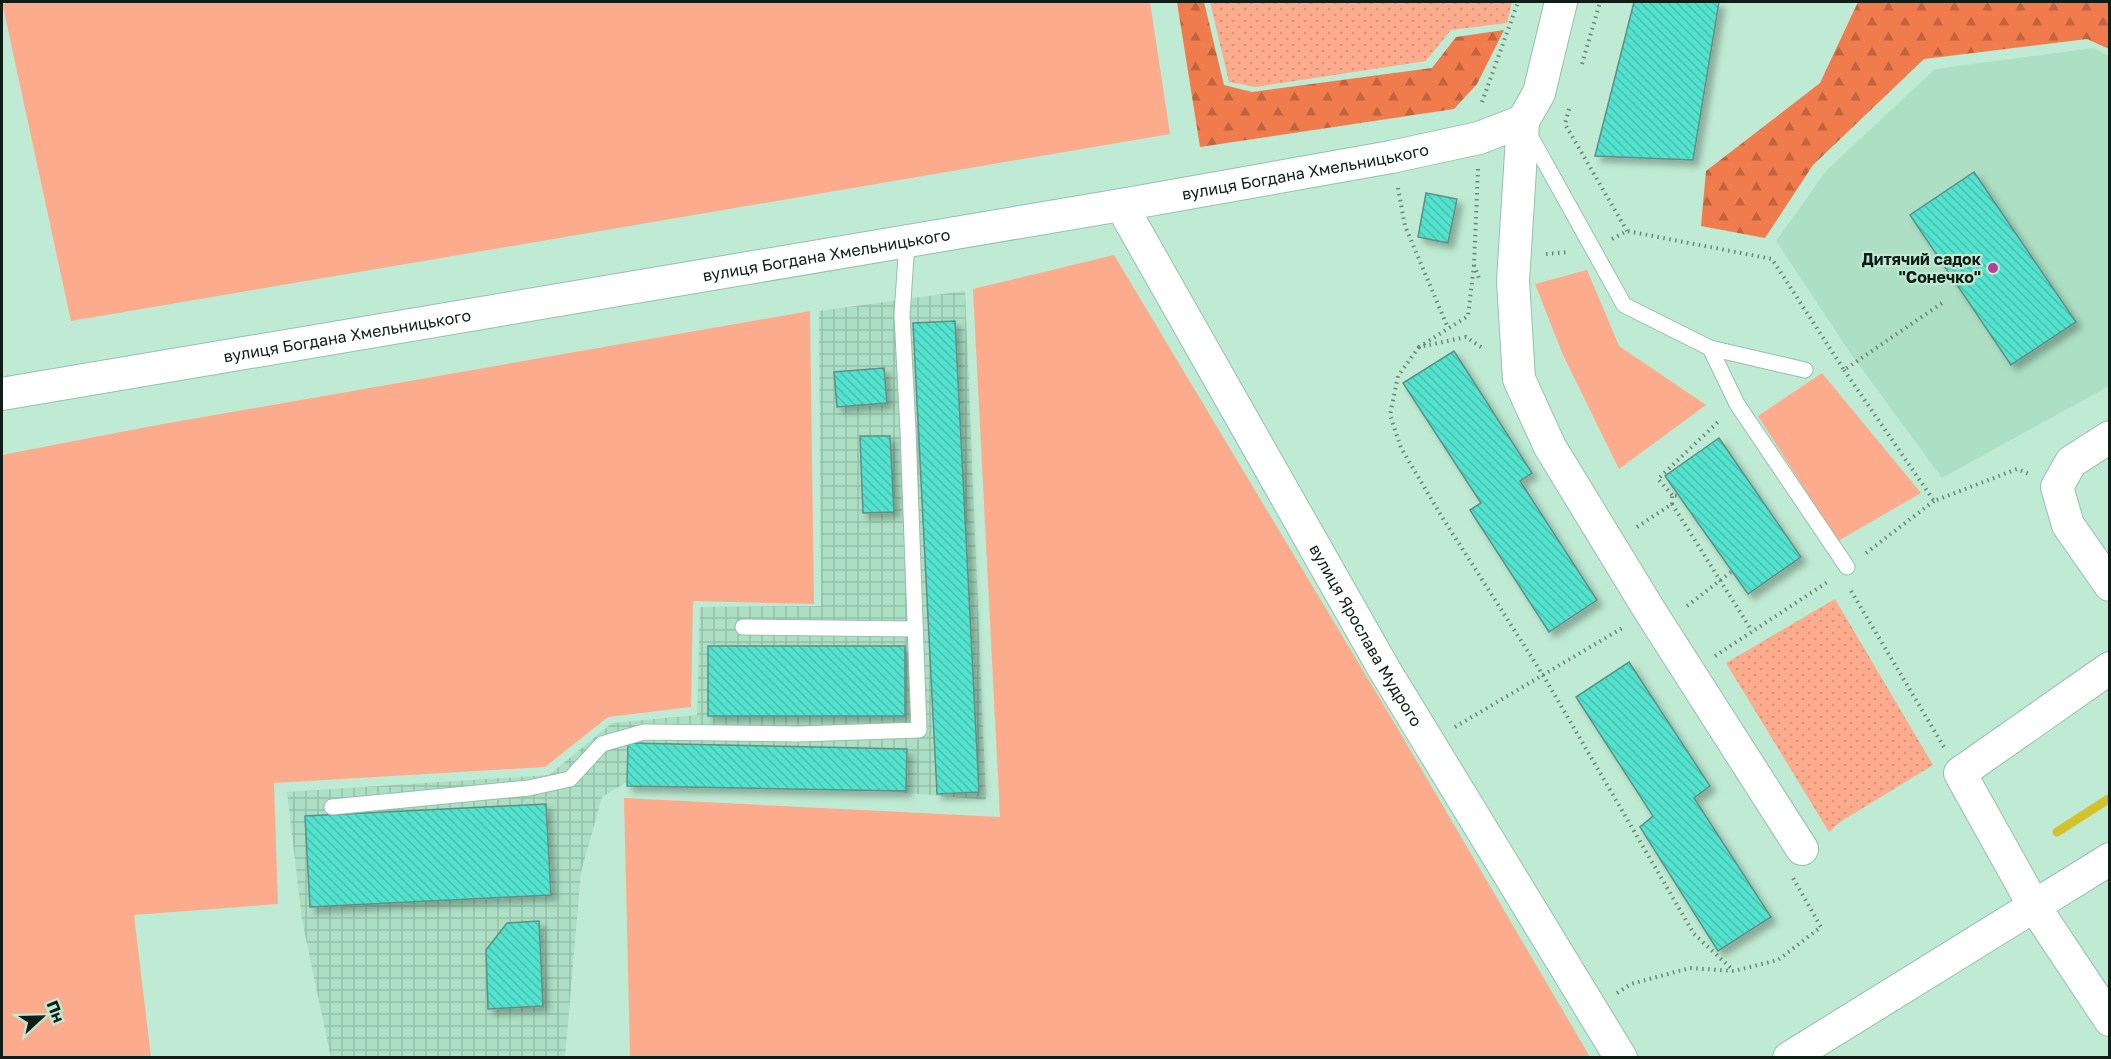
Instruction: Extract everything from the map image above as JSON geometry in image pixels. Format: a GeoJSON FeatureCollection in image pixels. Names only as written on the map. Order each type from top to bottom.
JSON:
{"type":"FeatureCollection","features":[{"type":"Feature","properties":{"kind":"street"},"geometry":{"type":"LineString","coordinates":[[1561,2],[1539,93],[1523,121],[1513,281],[1519,379],[1550,447],[1689,672],[1795,860]]}},
{"type":"Feature","properties":{"kind":"street","name":"вулиця Богдана Хмельницького"},"geometry":{"type":"LineString","coordinates":[[2,394],[907,242],[1391,157],[1479,138],[1523,121]]}},
{"type":"Feature","properties":{"kind":"street","name":"вулиця Ярослава Мудрого"},"geometry":{"type":"LineString","coordinates":[[1121,205],[1384,669],[1622,1058]]}},
{"type":"Feature","properties":{"kind":"street"},"geometry":{"type":"LineString","coordinates":[[2109,437],[2071,462],[2057,487],[2068,525],[2109,585]]}},
{"type":"Feature","properties":{"kind":"street"},"geometry":{"type":"LineString","coordinates":[[2109,668],[1960,773],[2034,906],[2109,1020]]}},
{"type":"Feature","properties":{"kind":"street"},"geometry":{"type":"LineString","coordinates":[[1789,1058],[2109,859]]}},
{"type":"Feature","properties":{"kind":"lane"},"geometry":{"type":"LineString","coordinates":[[1523,121],[1624,305],[1710,348],[1805,370]]}},
{"type":"Feature","properties":{"kind":"lane"},"geometry":{"type":"LineString","coordinates":[[332,807],[529,788],[570,779],[602,744],[644,732],[799,734],[919,730],[902,315],[907,242]]}},
{"type":"Feature","properties":{"kind":"lane"},"geometry":{"type":"LineString","coordinates":[[1710,348],[1737,404],[1844,570]]}},
{"type":"Feature","properties":{"kind":"lane"},"geometry":{"type":"LineString","coordinates":[[743,627],[915,629]]}},
{"type":"Feature","properties":{"kind":"path"},"geometry":{"type":"LineString","coordinates":[[1479,138],[1479,109],[1518,2]]}},
{"type":"Feature","properties":{"kind":"path"},"geometry":{"type":"LineString","coordinates":[[1581,68],[1600,2]]}},
{"type":"Feature","properties":{"kind":"path"},"geometry":{"type":"LineString","coordinates":[[1571,102],[1565,124],[1627,231],[1772,259],[1844,370],[1934,501]]}},
{"type":"Feature","properties":{"kind":"path"},"geometry":{"type":"LineString","coordinates":[[1391,157],[1405,226],[1448,328]]}},
{"type":"Feature","properties":{"kind":"path"},"geometry":{"type":"LineString","coordinates":[[1516,257],[1592,250]]}},
{"type":"Feature","properties":{"kind":"path"},"geometry":{"type":"LineString","coordinates":[[1474,265],[1468,316],[1419,346],[1398,376],[1390,415],[1401,448],[1543,675],[1694,934],[1734,971]]}},
{"type":"Feature","properties":{"kind":"path"},"geometry":{"type":"LineString","coordinates":[[1844,370],[1945,301]]}},
{"type":"Feature","properties":{"kind":"path"},"geometry":{"type":"LineString","coordinates":[[1419,346],[1466,337],[1493,355]]}},
{"type":"Feature","properties":{"kind":"path"},"geometry":{"type":"LineString","coordinates":[[1679,496],[1672,495],[1658,479],[1737,404]]}},
{"type":"Feature","properties":{"kind":"path"},"geometry":{"type":"LineString","coordinates":[[1689,672],[1844,570],[1934,501],[2017,469],[2057,487]]}},
{"type":"Feature","properties":{"kind":"path"},"geometry":{"type":"LineString","coordinates":[[1672,495],[1672,504],[1752,631]]}},
{"type":"Feature","properties":{"kind":"path"},"geometry":{"type":"LineString","coordinates":[[1637,526],[1672,504]]}},
{"type":"Feature","properties":{"kind":"path"},"geometry":{"type":"LineString","coordinates":[[1632,517],[1644,536]]}},
{"type":"Feature","properties":{"kind":"path"},"geometry":{"type":"LineString","coordinates":[[1844,570],[1960,773]]}},
{"type":"Feature","properties":{"kind":"path"},"geometry":{"type":"LineString","coordinates":[[1693,616],[1687,606],[1731,572]]}},
{"type":"Feature","properties":{"kind":"path"},"geometry":{"type":"LineString","coordinates":[[1429,743],[1650,611]]}},
{"type":"Feature","properties":{"kind":"path"},"geometry":{"type":"LineString","coordinates":[[1591,1008],[1631,984],[1690,968],[1734,971],[1778,960],[1821,927],[1795,860]]}},
{"type":"Feature","properties":{"kind":"shaded area"},"geometry":{"type":"Polygon","coordinates":[[[2,2],[1150,2],[1170,134],[71,321],[2,2]]]}},
{"type":"Feature","properties":{"kind":"shaded area"},"geometry":{"type":"Polygon","coordinates":[[[1210,2],[1512,2],[1507,23],[1451,30],[1426,61],[1256,87],[1229,82],[1210,2]]]}},
{"type":"Feature","properties":{"kind":"shaded area"},"geometry":{"type":"Polygon","coordinates":[[[2094,48],[2109,56],[2109,386],[1942,478],[1851,354],[1776,241],[1827,170],[1935,69],[2094,48]]]}},
{"type":"Feature","properties":{"kind":"shaded area"},"geometry":{"type":"Polygon","coordinates":[[[1114,255],[1395,724],[1590,1057],[630,1057],[624,798],[1000,817],[973,289],[1114,255]]]}},
{"type":"Feature","properties":{"kind":"shaded area"},"geometry":{"type":"Polygon","coordinates":[[[1587,270],[1619,346],[1706,405],[1619,469],[1563,355],[1535,284],[1587,270]]]}},
{"type":"Feature","properties":{"kind":"shaded area"},"geometry":{"type":"Polygon","coordinates":[[[965,291],[986,800],[884,791],[628,781],[602,797],[581,872],[565,1057],[331,1058],[302,920],[287,792],[549,775],[612,723],[697,715],[700,607],[821,606],[819,311],[965,291]]]}},
{"type":"Feature","properties":{"kind":"shaded area"},"geometry":{"type":"Polygon","coordinates":[[[810,311],[814,604],[693,601],[691,707],[608,717],[545,767],[274,783],[278,904],[134,915],[151,1057],[2,1057],[2,455],[152,426],[810,311]]]}},
{"type":"Feature","properties":{"kind":"shaded area"},"geometry":{"type":"Polygon","coordinates":[[[1822,373],[1921,493],[1838,541],[1758,416],[1822,373]]]}},
{"type":"Feature","properties":{"kind":"shaded area"},"geometry":{"type":"Polygon","coordinates":[[[1835,599],[1933,765],[1840,822],[1829,832],[1726,663],[1835,599]]]}},
{"type":"Feature","properties":{"kind":"green space"},"geometry":{"type":"Polygon","coordinates":[[[1177,2],[1204,2],[1224,85],[1252,92],[1432,68],[1456,37],[1504,30],[1477,84],[1454,109],[1200,147],[1177,2]]]}},
{"type":"Feature","properties":{"kind":"green space"},"geometry":{"type":"Polygon","coordinates":[[[1858,2],[2109,2],[2109,49],[2087,39],[1924,59],[1813,165],[1765,238],[1701,226],[1706,171],[1820,83],[1858,2]]]}},
{"type":"Feature","properties":{"kind":"building"},"geometry":{"type":"Polygon","coordinates":[[[1634,2],[1719,2],[1693,160],[1595,156],[1634,2]]]}},
{"type":"Feature","properties":{"kind":"building","name":"Дитячий садок \"Сонечко\""},"geometry":{"type":"Polygon","coordinates":[[[1974,172],[2076,322],[2011,365],[1910,215],[1974,172]]]}},
{"type":"Feature","properties":{"kind":"building"},"geometry":{"type":"Polygon","coordinates":[[[1426,193],[1457,199],[1448,243],[1418,237],[1426,193]]]}},
{"type":"Feature","properties":{"kind":"building"},"geometry":{"type":"Polygon","coordinates":[[[955,321],[979,792],[937,794],[913,323],[955,321]]]}},
{"type":"Feature","properties":{"kind":"building"},"geometry":{"type":"Polygon","coordinates":[[[1454,351],[1532,473],[1520,481],[1597,600],[1549,632],[1470,510],[1481,503],[1403,383],[1454,351]]]}},
{"type":"Feature","properties":{"kind":"building"},"geometry":{"type":"Polygon","coordinates":[[[884,368],[887,403],[837,407],[834,372],[884,368]]]}},
{"type":"Feature","properties":{"kind":"building"},"geometry":{"type":"Polygon","coordinates":[[[860,436],[890,436],[894,512],[863,513],[860,436]]]}},
{"type":"Feature","properties":{"kind":"building"},"geometry":{"type":"Polygon","coordinates":[[[1719,438],[1801,557],[1748,594],[1665,476],[1719,438]]]}},
{"type":"Feature","properties":{"kind":"building"},"geometry":{"type":"Polygon","coordinates":[[[708,646],[905,646],[905,716],[708,716],[708,646]]]}},
{"type":"Feature","properties":{"kind":"building"},"geometry":{"type":"Polygon","coordinates":[[[1629,662],[1710,786],[1694,798],[1771,917],[1718,951],[1640,827],[1653,816],[1576,697],[1629,662]]]}},
{"type":"Feature","properties":{"kind":"building"},"geometry":{"type":"Polygon","coordinates":[[[628,743],[907,749],[906,791],[627,786],[628,743]]]}},
{"type":"Feature","properties":{"kind":"building"},"geometry":{"type":"Polygon","coordinates":[[[546,804],[551,895],[310,907],[305,816],[546,804]]]}},
{"type":"Feature","properties":{"kind":"building"},"geometry":{"type":"Polygon","coordinates":[[[539,921],[543,1006],[488,1009],[486,950],[507,923],[539,921]]]}},
{"type":"Feature","properties":{"kind":"waterway"},"geometry":{"type":"LineString","coordinates":[[2057,832],[2110,798]]}},
{"type":"Feature","properties":{"kind":"place","name":"Дитячий садок \"Сонечко\""},"geometry":{"type":"Point","coordinates":[1993,268]}}]}
